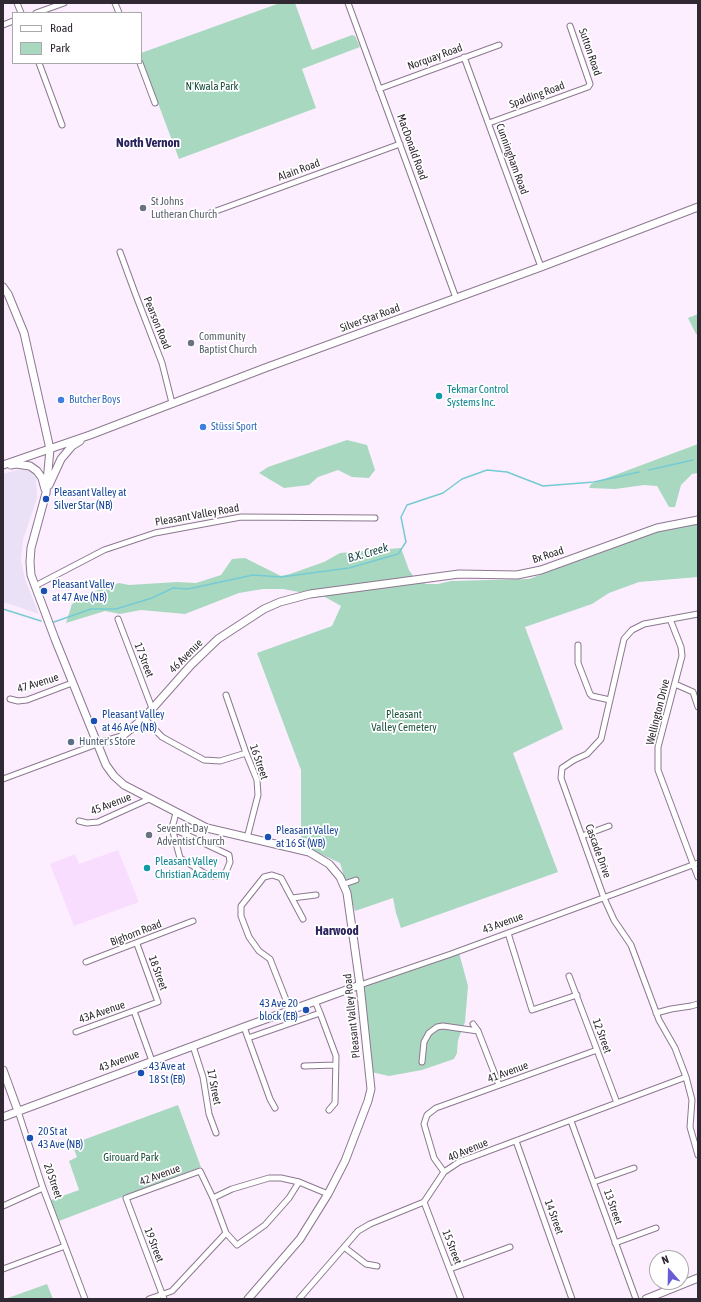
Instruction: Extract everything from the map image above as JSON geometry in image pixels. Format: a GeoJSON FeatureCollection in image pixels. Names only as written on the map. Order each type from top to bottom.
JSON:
{"type":"FeatureCollection","features":[{"type":"Feature","properties":{"kind":"street"},"geometry":{"type":"LineString","coordinates":[[39,12],[64,3]]}},
{"type":"Feature","properties":{"kind":"street","name":"MacDonald Road"},"geometry":{"type":"LineString","coordinates":[[348,3],[456,298]]}},
{"type":"Feature","properties":{"kind":"street","name":"Sutton Road"},"geometry":{"type":"LineString","coordinates":[[570,26],[590,84]]}},
{"type":"Feature","properties":{"kind":"street","name":"Norquay Road"},"geometry":{"type":"LineString","coordinates":[[380,89],[464,57],[498,46]]}},
{"type":"Feature","properties":{"kind":"street","name":"Cunningham Road"},"geometry":{"type":"LineString","coordinates":[[464,57],[541,267]]}},
{"type":"Feature","properties":{"kind":"street"},"geometry":{"type":"LineString","coordinates":[[39,64],[62,125]]}},
{"type":"Feature","properties":{"kind":"street"},"geometry":{"type":"LineString","coordinates":[[140,64],[155,103]]}},
{"type":"Feature","properties":{"kind":"street","name":"Spalding Road"},"geometry":{"type":"LineString","coordinates":[[489,123],[588,87],[590,84]]}},
{"type":"Feature","properties":{"kind":"street","name":"Alain Road"},"geometry":{"type":"LineString","coordinates":[[205,215],[400,144]]}},
{"type":"Feature","properties":{"kind":"street","name":"Silver Star Road"},"geometry":{"type":"LineString","coordinates":[[3,466],[541,267],[698,207]]}},
{"type":"Feature","properties":{"kind":"street","name":"Pearson Road"},"geometry":{"type":"LineString","coordinates":[[120,252],[162,363],[172,403]]}},
{"type":"Feature","properties":{"kind":"street","name":"Pleasant Valley Road"},"geometry":{"type":"LineString","coordinates":[[3,287],[8,294],[24,333],[50,448],[46,493],[31,548],[30,562],[35,586],[72,683],[106,765],[114,776],[124,785],[207,828],[309,852],[329,864],[340,877],[347,893],[360,985],[371,1089],[368,1101],[345,1161],[328,1194],[300,1239],[248,1299]]}},
{"type":"Feature","properties":{"kind":"street"},"geometry":{"type":"LineString","coordinates":[[46,493],[53,474],[66,452],[90,434]]}},
{"type":"Feature","properties":{"kind":"street"},"geometry":{"type":"LineString","coordinates":[[3,466],[16,464],[30,466],[37,471],[42,478],[46,493]]}},
{"type":"Feature","properties":{"kind":"street","name":"Pleasant Valley Road"},"geometry":{"type":"LineString","coordinates":[[35,586],[104,550],[155,534],[241,517],[375,518]]}},
{"type":"Feature","properties":{"kind":"street","name":"Bx Road"},"geometry":{"type":"LineString","coordinates":[[400,582],[459,574],[517,575],[541,570],[657,528],[698,520]]}},
{"type":"Feature","properties":{"kind":"street","name":"46 Avenue"},"geometry":{"type":"LineString","coordinates":[[3,779],[120,737],[144,718],[191,665],[218,639],[264,609],[280,602],[310,594],[400,582]]}},
{"type":"Feature","properties":{"kind":"street","name":"Cascade Drive"},"geometry":{"type":"LineString","coordinates":[[698,614],[644,624],[632,630],[624,639],[601,739],[587,754],[562,768],[561,778],[604,898],[614,920],[631,945],[656,1014],[675,1048],[686,1077],[692,1100],[690,1127],[698,1155]]}},
{"type":"Feature","properties":{"kind":"street","name":"17 Street"},"geometry":{"type":"LineString","coordinates":[[118,619],[152,708]]}},
{"type":"Feature","properties":{"kind":"street","name":"Wellington Drive"},"geometry":{"type":"LineString","coordinates":[[670,620],[682,656],[658,747],[658,770],[696,864],[698,877]]}},
{"type":"Feature","properties":{"kind":"street"},"geometry":{"type":"LineString","coordinates":[[578,645],[578,663],[590,694],[592,696],[610,700]]}},
{"type":"Feature","properties":{"kind":"street","name":"47 Avenue"},"geometry":{"type":"LineString","coordinates":[[10,699],[18,701],[27,700],[72,683]]}},
{"type":"Feature","properties":{"kind":"street"},"geometry":{"type":"LineString","coordinates":[[675,684],[693,692],[698,707]]}},
{"type":"Feature","properties":{"kind":"street","name":"16 Street"},"geometry":{"type":"LineString","coordinates":[[226,695],[257,780],[258,795],[247,838]]}},
{"type":"Feature","properties":{"kind":"street"},"geometry":{"type":"LineString","coordinates":[[144,718],[162,736],[204,760],[220,761],[246,753]]}},
{"type":"Feature","properties":{"kind":"street","name":"45 Avenue"},"geometry":{"type":"LineString","coordinates":[[79,821],[87,823],[98,822],[149,799]]}},
{"type":"Feature","properties":{"kind":"street"},"geometry":{"type":"LineString","coordinates":[[172,828],[229,855],[230,862],[226,872],[219,876],[209,876],[180,858],[172,828],[176,813]]}},
{"type":"Feature","properties":{"kind":"street"},"geometry":{"type":"LineString","coordinates":[[582,836],[609,826]]}},
{"type":"Feature","properties":{"kind":"street","name":"43 Avenue"},"geometry":{"type":"LineString","coordinates":[[3,1117],[314,1001],[508,933],[696,864]]}},
{"type":"Feature","properties":{"kind":"street"},"geometry":{"type":"LineString","coordinates":[[290,1010],[270,960],[258,951],[249,937],[241,916],[241,906],[264,877],[272,875],[281,878],[303,919]]}},
{"type":"Feature","properties":{"kind":"street"},"geometry":{"type":"LineString","coordinates":[[344,884],[356,880]]}},
{"type":"Feature","properties":{"kind":"street"},"geometry":{"type":"LineString","coordinates":[[292,898],[316,895]]}},
{"type":"Feature","properties":{"kind":"street","name":"Bighorn Road"},"geometry":{"type":"LineString","coordinates":[[86,962],[137,944],[193,921]]}},
{"type":"Feature","properties":{"kind":"street"},"geometry":{"type":"LineString","coordinates":[[508,933],[532,1010],[577,995]]}},
{"type":"Feature","properties":{"kind":"street","name":"18 Street"},"geometry":{"type":"LineString","coordinates":[[134,1012],[158,1002],[137,944]]}},
{"type":"Feature","properties":{"kind":"street","name":"12 Street"},"geometry":{"type":"LineString","coordinates":[[569,976],[617,1103]]}},
{"type":"Feature","properties":{"kind":"street"},"geometry":{"type":"LineString","coordinates":[[314,1001],[336,1056],[335,1104],[330,1110]]}},
{"type":"Feature","properties":{"kind":"street"},"geometry":{"type":"LineString","coordinates":[[656,1014],[670,1009],[698,1004]]}},
{"type":"Feature","properties":{"kind":"street"},"geometry":{"type":"LineString","coordinates":[[134,1012],[152,1061]]}},
{"type":"Feature","properties":{"kind":"street","name":"43A Avenue"},"geometry":{"type":"LineString","coordinates":[[76,1032],[134,1012]]}},
{"type":"Feature","properties":{"kind":"street"},"geometry":{"type":"LineString","coordinates":[[248,1038],[320,1013]]}},
{"type":"Feature","properties":{"kind":"street"},"geometry":{"type":"LineString","coordinates":[[473,1024],[478,1031],[499,1086]]}},
{"type":"Feature","properties":{"kind":"street"},"geometry":{"type":"LineString","coordinates":[[422,1062],[424,1042],[429,1033],[436,1027],[443,1026],[478,1031]]}},
{"type":"Feature","properties":{"kind":"street"},"geometry":{"type":"LineString","coordinates":[[244,1027],[270,1099],[275,1108]]}},
{"type":"Feature","properties":{"kind":"street","name":"17 Street"},"geometry":{"type":"LineString","coordinates":[[193,1046],[203,1077],[209,1114],[216,1133]]}},
{"type":"Feature","properties":{"kind":"street","name":"41 Avenue"},"geometry":{"type":"LineString","coordinates":[[444,1172],[434,1158],[424,1124],[427,1115],[436,1108],[597,1050]]}},
{"type":"Feature","properties":{"kind":"street"},"geometry":{"type":"LineString","coordinates":[[304,1066],[335,1065]]}},
{"type":"Feature","properties":{"kind":"street","name":"20 Street"},"geometry":{"type":"LineString","coordinates":[[3,1070],[43,1188],[85,1299]]}},
{"type":"Feature","properties":{"kind":"street","name":"40 Avenue"},"geometry":{"type":"LineString","coordinates":[[424,1202],[444,1172],[460,1162],[686,1077]]}},
{"type":"Feature","properties":{"kind":"street","name":"13 Street"},"geometry":{"type":"LineString","coordinates":[[571,1121],[636,1299]]}},
{"type":"Feature","properties":{"kind":"street","name":"14 Street"},"geometry":{"type":"LineString","coordinates":[[516,1141],[572,1299]]}},
{"type":"Feature","properties":{"kind":"street"},"geometry":{"type":"LineString","coordinates":[[594,1182],[634,1168]]}},
{"type":"Feature","properties":{"kind":"street","name":"42 Avenue"},"geometry":{"type":"LineString","coordinates":[[126,1198],[200,1171],[213,1198]]}},
{"type":"Feature","properties":{"kind":"street"},"geometry":{"type":"LineString","coordinates":[[299,1182],[288,1198],[264,1225],[237,1245],[226,1233],[213,1198],[232,1188],[269,1178],[281,1178],[299,1182],[328,1194]]}},
{"type":"Feature","properties":{"kind":"street"},"geometry":{"type":"LineString","coordinates":[[3,1206],[43,1188]]}},
{"type":"Feature","properties":{"kind":"street","name":"19 Street"},"geometry":{"type":"LineString","coordinates":[[126,1198],[163,1297]]}},
{"type":"Feature","properties":{"kind":"street"},"geometry":{"type":"LineString","coordinates":[[299,1299],[358,1232],[370,1224],[424,1202]]}},
{"type":"Feature","properties":{"kind":"street","name":"15 Street"},"geometry":{"type":"LineString","coordinates":[[424,1202],[461,1299]]}},
{"type":"Feature","properties":{"kind":"street"},"geometry":{"type":"LineString","coordinates":[[615,1243],[656,1228]]}},
{"type":"Feature","properties":{"kind":"street"},"geometry":{"type":"LineString","coordinates":[[149,1299],[163,1297],[172,1290],[226,1233]]}},
{"type":"Feature","properties":{"kind":"street"},"geometry":{"type":"LineString","coordinates":[[3,1269],[65,1246]]}},
{"type":"Feature","properties":{"kind":"street"},"geometry":{"type":"LineString","coordinates":[[450,1269],[510,1246]]}},
{"type":"Feature","properties":{"kind":"street"},"geometry":{"type":"LineString","coordinates":[[344,1247],[366,1264],[377,1266]]}},
{"type":"Feature","properties":{"kind":"street"},"geometry":{"type":"LineString","coordinates":[[646,1299],[698,1278]]}},
{"type":"Feature","properties":{"kind":"shaded area"},"geometry":{"type":"Polygon","coordinates":[[[26,469],[32,472],[36,477],[37,498],[23,540],[21,561],[25,579],[39,614],[3,602],[3,474],[26,469]]]}},
{"type":"Feature","properties":{"kind":"shaded area"},"geometry":{"type":"Polygon","coordinates":[[[118,850],[139,902],[74,926],[50,864],[75,854],[79,864],[118,850]]]}},
{"type":"Feature","properties":{"kind":"green space","name":"N'Kwala Park"},"geometry":{"type":"Polygon","coordinates":[[[280,3],[295,3],[312,50],[352,35],[355,36],[360,47],[302,69],[316,108],[179,159],[142,61],[142,53],[280,3]]]}},
{"type":"Feature","properties":{"kind":"green space"},"geometry":{"type":"Polygon","coordinates":[[[698,314],[698,334],[696,334],[688,318],[698,314]]]}},
{"type":"Feature","properties":{"kind":"green space"},"geometry":{"type":"Polygon","coordinates":[[[347,440],[367,445],[375,470],[369,478],[352,477],[338,470],[318,477],[309,485],[284,488],[259,473],[268,467],[347,440]]]}},
{"type":"Feature","properties":{"kind":"green space"},"geometry":{"type":"Polygon","coordinates":[[[698,444],[698,473],[692,474],[681,485],[675,507],[669,507],[657,486],[644,485],[615,489],[589,488],[591,484],[698,444]]]}},
{"type":"Feature","properties":{"kind":"green space","name":"Pleasant Valley Cemetery"},"geometry":{"type":"Polygon","coordinates":[[[698,524],[698,577],[639,582],[609,593],[592,604],[525,627],[563,729],[513,753],[558,872],[401,928],[393,898],[355,911],[340,863],[301,845],[301,770],[257,653],[332,626],[341,606],[325,597],[283,589],[263,589],[239,593],[185,614],[141,610],[120,614],[105,611],[66,623],[72,604],[98,590],[119,583],[129,585],[177,582],[196,583],[221,575],[232,559],[245,558],[281,576],[324,562],[340,553],[401,548],[409,570],[416,580],[426,584],[438,584],[451,581],[529,579],[657,532],[698,524]]]}},
{"type":"Feature","properties":{"kind":"green space"},"geometry":{"type":"Polygon","coordinates":[[[458,949],[468,986],[465,1022],[458,1040],[457,1053],[454,1059],[422,1070],[389,1076],[371,1072],[359,989],[458,949]]]}},
{"type":"Feature","properties":{"kind":"green space","name":"Girouard Park"},"geometry":{"type":"Polygon","coordinates":[[[178,1105],[201,1167],[59,1221],[51,1200],[79,1190],[69,1161],[77,1157],[72,1144],[178,1105]]]}},
{"type":"Feature","properties":{"kind":"green space"},"geometry":{"type":"Polygon","coordinates":[[[47,1284],[53,1299],[5,1299],[47,1284]]]}},
{"type":"Feature","properties":{"kind":"waterway","name":"B.X. Creek"},"geometry":{"type":"LineString","coordinates":[[649,470],[693,460]]}},
{"type":"Feature","properties":{"kind":"waterway","name":"B.X. Creek"},"geometry":{"type":"LineString","coordinates":[[54,622],[91,609],[116,609],[152,598],[173,588],[188,589],[253,575],[281,577],[349,568],[398,554],[406,542],[401,517],[407,505],[443,493],[462,479],[487,470],[507,472],[543,486],[594,482],[639,472]]}},
{"type":"Feature","properties":{"kind":"waterway","name":"B.X. Creek"},"geometry":{"type":"LineString","coordinates":[[3,609],[41,621]]}},
{"type":"Feature","properties":{"kind":"place","name":"St Johns Lutheran Church"},"geometry":{"type":"Point","coordinates":[143,208]}},
{"type":"Feature","properties":{"kind":"place","name":"Community Baptist Church"},"geometry":{"type":"Point","coordinates":[191,343]}},
{"type":"Feature","properties":{"kind":"place","name":"Tekmar Control Systems Inc."},"geometry":{"type":"Point","coordinates":[439,396]}},
{"type":"Feature","properties":{"kind":"place","name":"Butcher Boys"},"geometry":{"type":"Point","coordinates":[61,400]}},
{"type":"Feature","properties":{"kind":"place","name":"Stüssi Sport"},"geometry":{"type":"Point","coordinates":[203,427]}},
{"type":"Feature","properties":{"kind":"place","name":"Pleasant Valley at Silver Star (NB)"},"geometry":{"type":"Point","coordinates":[46,499]}},
{"type":"Feature","properties":{"kind":"place","name":"Pleasant Valley at 47 Ave (NB)"},"geometry":{"type":"Point","coordinates":[44,591]}},
{"type":"Feature","properties":{"kind":"place","name":"Pleasant Valley at 46 Ave (NB)"},"geometry":{"type":"Point","coordinates":[94,721]}},
{"type":"Feature","properties":{"kind":"place","name":"Hunter's Store"},"geometry":{"type":"Point","coordinates":[71,742]}},
{"type":"Feature","properties":{"kind":"place","name":"Seventh-Day Adventist Church"},"geometry":{"type":"Point","coordinates":[149,835]}},
{"type":"Feature","properties":{"kind":"place","name":"Pleasant Valley at 16 St (WB)"},"geometry":{"type":"Point","coordinates":[268,837]}},
{"type":"Feature","properties":{"kind":"place","name":"Pleasant Valley Christian Academy"},"geometry":{"type":"Point","coordinates":[147,868]}},
{"type":"Feature","properties":{"kind":"place","name":"43 Ave 20 block (EB)"},"geometry":{"type":"Point","coordinates":[306,1010]}},
{"type":"Feature","properties":{"kind":"place","name":"43 Ave at 18 St (EB)"},"geometry":{"type":"Point","coordinates":[141,1073]}},
{"type":"Feature","properties":{"kind":"place","name":"20 St at 43 Ave (NB)"},"geometry":{"type":"Point","coordinates":[30,1138]}},
{"type":"Feature","properties":{"kind":"district","name":"North Vernon"},"geometry":{"type":"Point","coordinates":[148,143]}},
{"type":"Feature","properties":{"kind":"district","name":"Harwood"},"geometry":{"type":"Point","coordinates":[337,931]}}]}
